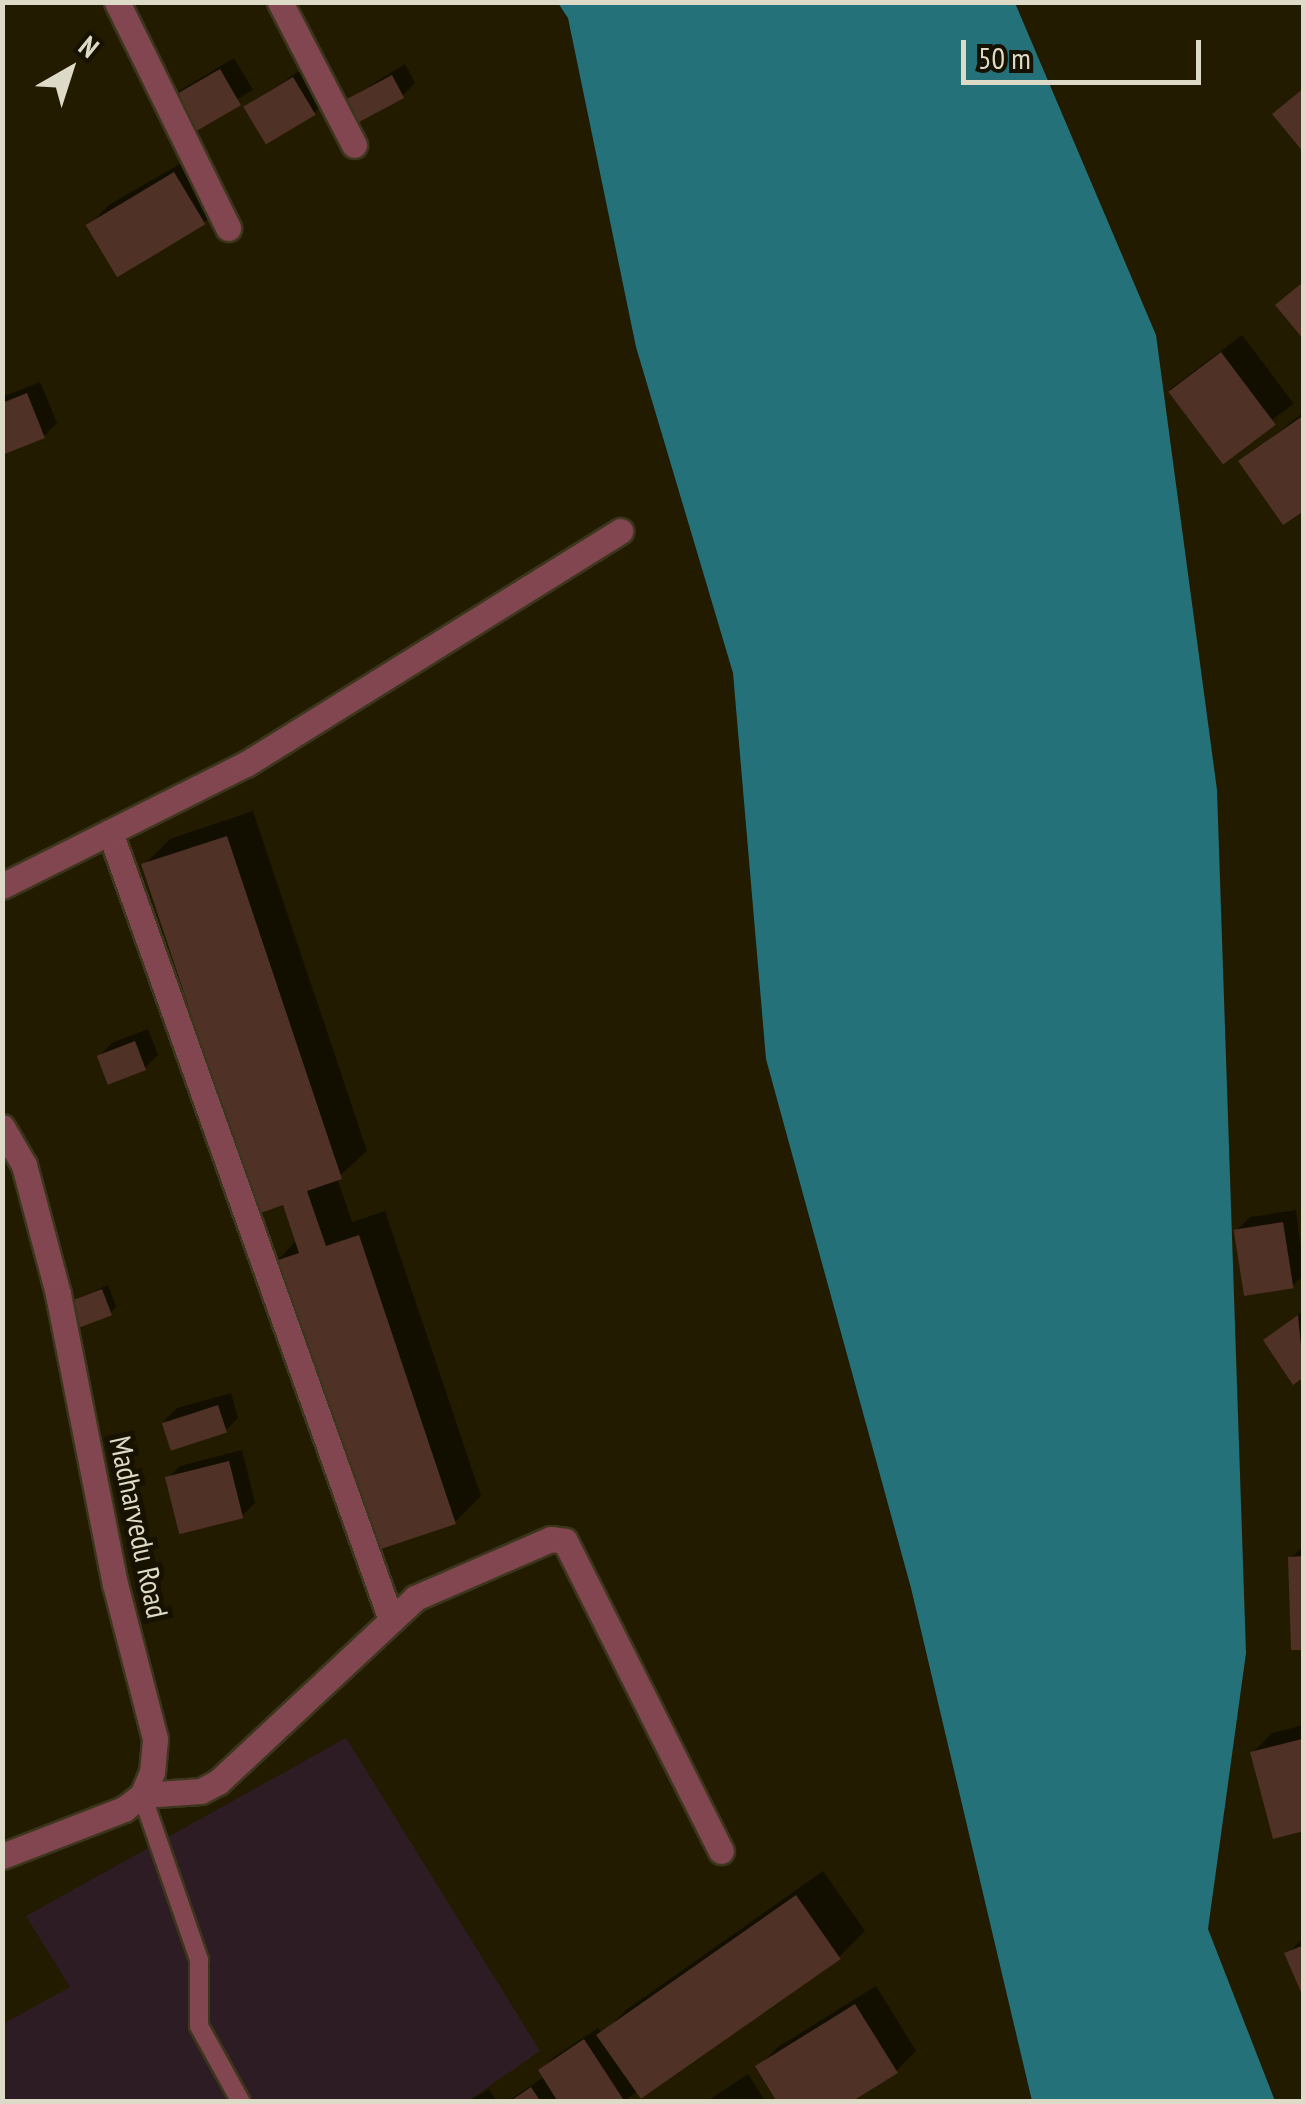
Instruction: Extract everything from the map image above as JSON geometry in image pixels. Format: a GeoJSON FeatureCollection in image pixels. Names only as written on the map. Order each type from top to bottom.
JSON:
{"type":"FeatureCollection","features":[{"type":"Feature","properties":{"kind":"street"},"geometry":{"type":"LineString","coordinates":[[117,2],[228,228]]}},
{"type":"Feature","properties":{"kind":"street"},"geometry":{"type":"LineString","coordinates":[[280,2],[354,145]]}},
{"type":"Feature","properties":{"kind":"street"},"geometry":{"type":"LineString","coordinates":[[2,886],[246,764],[620,531]]}},
{"type":"Feature","properties":{"kind":"street"},"geometry":{"type":"LineString","coordinates":[[110,832],[390,1618]]}},
{"type":"Feature","properties":{"kind":"street","name":"Madharvedu Road"},"geometry":{"type":"LineString","coordinates":[[2,1127],[24,1165],[58,1294],[115,1584],[154,1739],[152,1772],[142,1795]]}},
{"type":"Feature","properties":{"kind":"street"},"geometry":{"type":"LineString","coordinates":[[2,1856],[124,1809],[142,1795],[201,1791],[218,1782],[390,1618],[432,1590],[552,1539],[565,1540],[720,1851]]}},
{"type":"Feature","properties":{"kind":"lane"},"geometry":{"type":"LineString","coordinates":[[142,1795],[199,1960],[199,2026],[241,2102]]}},
{"type":"Feature","properties":{"kind":"shaded area"},"geometry":{"type":"Polygon","coordinates":[[[346,1738],[540,2051],[468,2101],[3,2102],[3,2024],[70,1987],[26,1916],[346,1738]]]}},
{"type":"Feature","properties":{"kind":"water"},"geometry":{"type":"Polygon","coordinates":[[[558,3],[1015,3],[1156,335],[1217,790],[1246,1653],[1208,1929],[1275,2101],[1032,2101],[911,1588],[766,1059],[733,673],[636,347],[568,18],[558,3]]]}},
{"type":"Feature","properties":{"kind":"building"},"geometry":{"type":"Polygon","coordinates":[[[220,69],[241,105],[193,133],[172,97],[220,69]]]}},
{"type":"Feature","properties":{"kind":"building"},"geometry":{"type":"Polygon","coordinates":[[[392,75],[404,98],[352,126],[340,103],[392,75]]]}},
{"type":"Feature","properties":{"kind":"building"},"geometry":{"type":"Polygon","coordinates":[[[293,77],[316,115],[266,145],[243,107],[293,77]]]}},
{"type":"Feature","properties":{"kind":"building"},"geometry":{"type":"Polygon","coordinates":[[[1304,88],[1304,153],[1272,114],[1304,88]]]}},
{"type":"Feature","properties":{"kind":"building"},"geometry":{"type":"Polygon","coordinates":[[[174,172],[205,224],[117,277],[86,225],[174,172]]]}},
{"type":"Feature","properties":{"kind":"building"},"geometry":{"type":"Polygon","coordinates":[[[1304,285],[1304,340],[1275,305],[1304,285]]]}},
{"type":"Feature","properties":{"kind":"building"},"geometry":{"type":"Polygon","coordinates":[[[1221,352],[1276,425],[1223,464],[1168,392],[1221,352]]]}},
{"type":"Feature","properties":{"kind":"building"},"geometry":{"type":"Polygon","coordinates":[[[27,393],[45,438],[2,455],[2,403],[27,393]]]}},
{"type":"Feature","properties":{"kind":"building"},"geometry":{"type":"Polygon","coordinates":[[[1304,415],[1304,511],[1283,525],[1238,461],[1304,415]]]}},
{"type":"Feature","properties":{"kind":"building"},"geometry":{"type":"Polygon","coordinates":[[[227,836],[342,1179],[307,1191],[326,1246],[359,1235],[456,1524],[369,1553],[272,1262],[299,1253],[283,1205],[258,1214],[141,864],[227,836]]]}},
{"type":"Feature","properties":{"kind":"building"},"geometry":{"type":"Polygon","coordinates":[[[135,1041],[146,1070],[108,1085],[97,1056],[135,1041]]]}},
{"type":"Feature","properties":{"kind":"building"},"geometry":{"type":"Polygon","coordinates":[[[1283,1222],[1293,1288],[1244,1296],[1234,1230],[1283,1222]]]}},
{"type":"Feature","properties":{"kind":"building"},"geometry":{"type":"Polygon","coordinates":[[[102,1289],[112,1315],[80,1327],[70,1301],[102,1289]]]}},
{"type":"Feature","properties":{"kind":"building"},"geometry":{"type":"Polygon","coordinates":[[[1298,1315],[1304,1377],[1293,1385],[1263,1340],[1298,1315]]]}},
{"type":"Feature","properties":{"kind":"building"},"geometry":{"type":"Polygon","coordinates":[[[218,1405],[227,1433],[171,1451],[162,1423],[218,1405]]]}},
{"type":"Feature","properties":{"kind":"building"},"geometry":{"type":"Polygon","coordinates":[[[229,1461],[243,1518],[179,1534],[165,1477],[229,1461]]]}},
{"type":"Feature","properties":{"kind":"building"},"geometry":{"type":"Polygon","coordinates":[[[1304,1556],[1304,1650],[1291,1650],[1288,1557],[1304,1556]]]}},
{"type":"Feature","properties":{"kind":"building"},"geometry":{"type":"Polygon","coordinates":[[[1302,1739],[1304,1831],[1273,1839],[1250,1752],[1302,1739]]]}},
{"type":"Feature","properties":{"kind":"building"},"geometry":{"type":"Polygon","coordinates":[[[796,1895],[841,1959],[641,2099],[596,2035],[796,1895]]]}},
{"type":"Feature","properties":{"kind":"building"},"geometry":{"type":"Polygon","coordinates":[[[1304,1945],[1304,1999],[1284,1953],[1304,1945]]]}},
{"type":"Feature","properties":{"kind":"building"},"geometry":{"type":"Polygon","coordinates":[[[855,2004],[898,2073],[851,2102],[777,2102],[755,2066],[855,2004]]]}},
{"type":"Feature","properties":{"kind":"building"},"geometry":{"type":"Polygon","coordinates":[[[584,2039],[625,2102],[558,2102],[538,2070],[584,2039]]]}},
{"type":"Feature","properties":{"kind":"building"},"geometry":{"type":"Polygon","coordinates":[[[531,2087],[541,2102],[509,2102],[531,2087]]]}}]}
